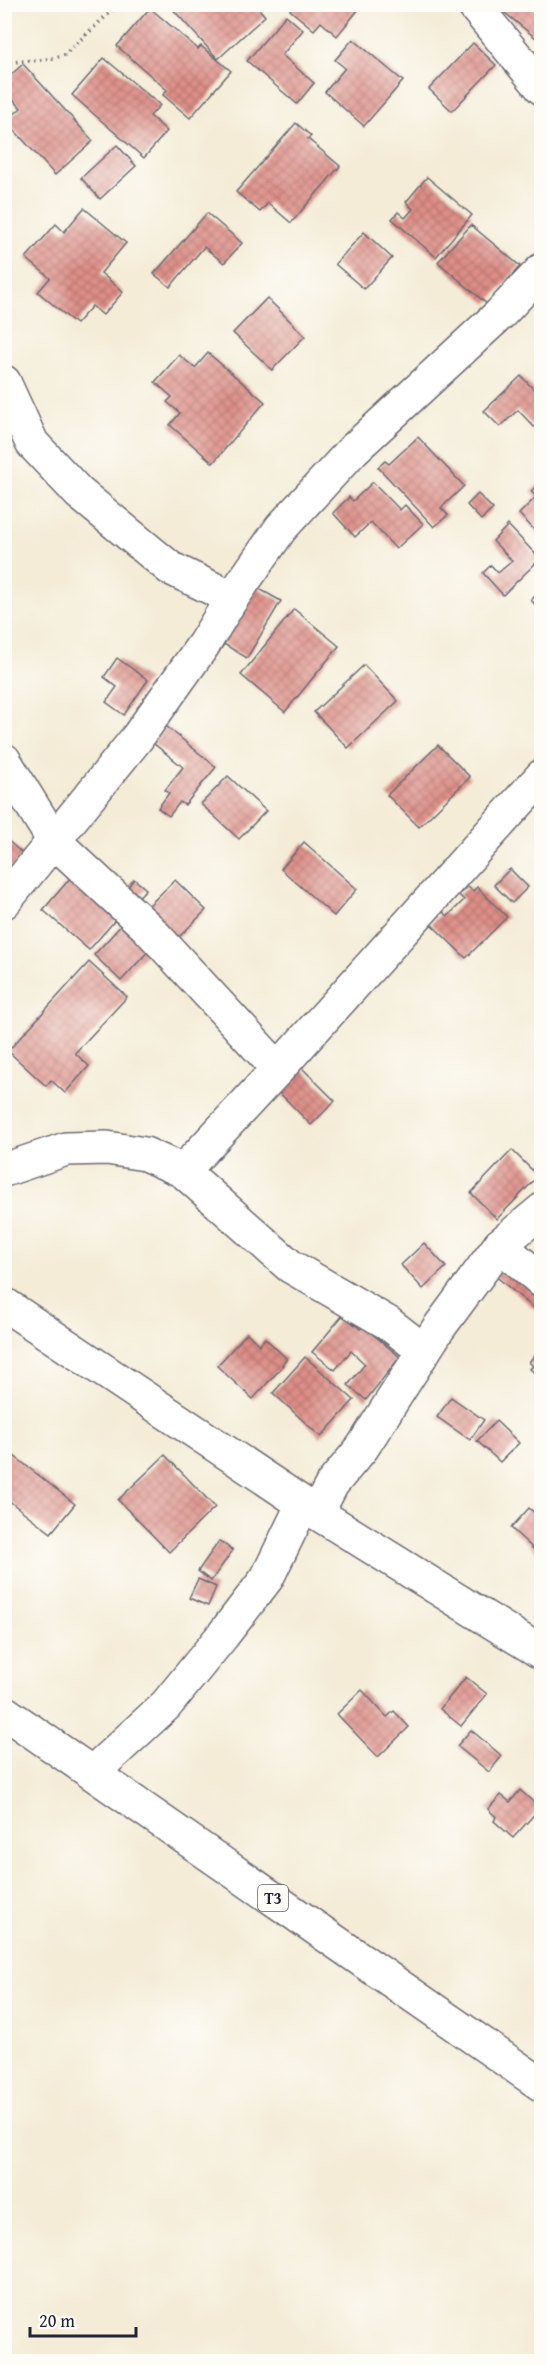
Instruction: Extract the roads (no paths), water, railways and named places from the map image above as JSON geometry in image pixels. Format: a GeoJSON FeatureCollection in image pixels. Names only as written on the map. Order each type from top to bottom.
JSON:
{"type":"FeatureCollection","features":[{"type":"Feature","properties":{"kind":"main road"},"geometry":{"type":"LineString","coordinates":[[473,4],[524,69],[542,88]]}},
{"type":"Feature","properties":{"kind":"main road"},"geometry":{"type":"LineString","coordinates":[[4,902],[137,738],[204,644],[232,598],[281,528],[353,450],[500,314],[542,270]]}},
{"type":"Feature","properties":{"kind":"main road"},"geometry":{"type":"LineString","coordinates":[[4,382],[32,443],[79,493],[170,568],[232,598]]}},
{"type":"Feature","properties":{"kind":"main road"},"geometry":{"type":"LineString","coordinates":[[4,760],[54,841],[148,928],[278,1069]]}},
{"type":"Feature","properties":{"kind":"main road"},"geometry":{"type":"LineString","coordinates":[[183,1171],[542,776]]}},
{"type":"Feature","properties":{"kind":"main road"},"geometry":{"type":"LineString","coordinates":[[4,1170],[66,1149],[107,1148],[145,1154],[183,1171],[290,1266],[388,1323],[424,1352]]}},
{"type":"Feature","properties":{"kind":"main road"},"geometry":{"type":"LineString","coordinates":[[93,1772],[166,1705],[224,1635],[267,1578],[310,1508],[363,1449],[424,1352],[500,1245],[542,1210]]}},
{"type":"Feature","properties":{"kind":"main road"},"geometry":{"type":"LineString","coordinates":[[500,1245],[542,1281]]}},
{"type":"Feature","properties":{"kind":"main road"},"geometry":{"type":"LineString","coordinates":[[4,1304],[310,1508],[542,1653]]}},
{"type":"Feature","properties":{"kind":"main road","name":"T3"},"geometry":{"type":"LineString","coordinates":[[4,1712],[542,2085]]}}]}
